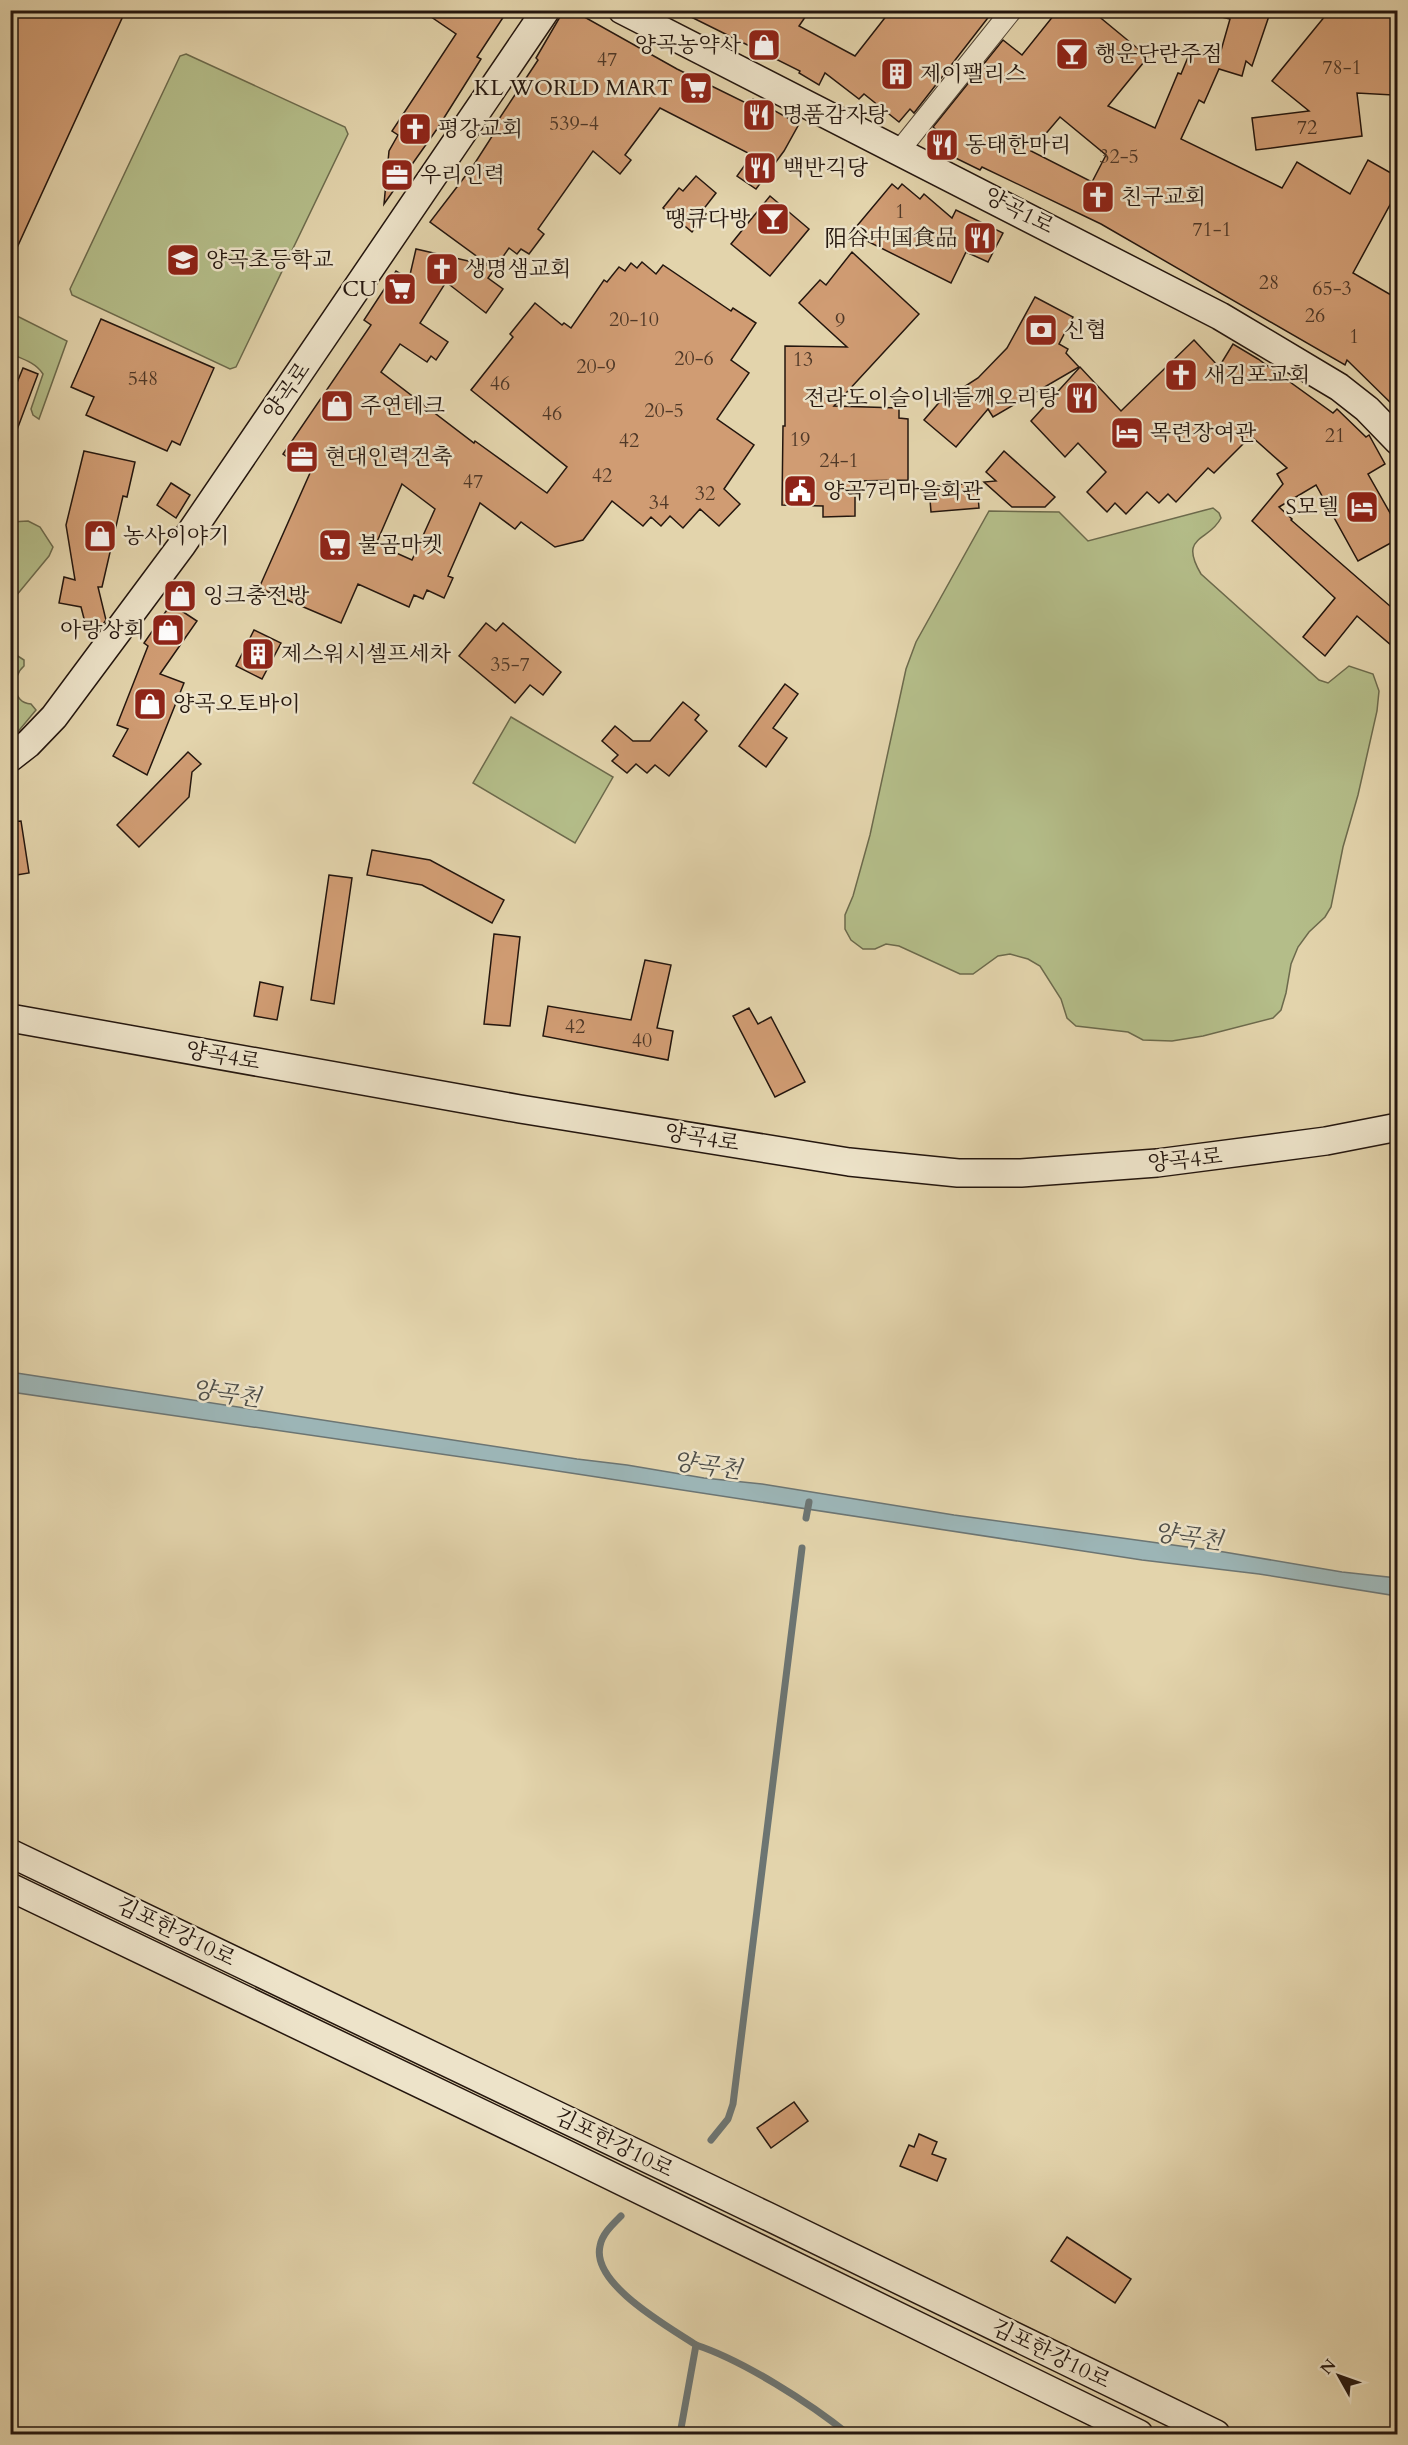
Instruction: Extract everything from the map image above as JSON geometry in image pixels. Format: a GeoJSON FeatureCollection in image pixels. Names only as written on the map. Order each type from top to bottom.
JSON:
{"type":"FeatureCollection","features":[{"type":"Feature","properties":{"kind":"street","name":"양곡로"},"geometry":{"type":"LineString","coordinates":[[10,758],[28,744],[54,717],[182,545],[546,10]]}},
{"type":"Feature","properties":{"kind":"street","name":"양곡1로"},"geometry":{"type":"LineString","coordinates":[[622,10],[1220,316],[1340,387],[1398,441]]}},
{"type":"Feature","properties":{"kind":"street"},"geometry":{"type":"LineString","coordinates":[[899,151],[1012,10]]}},
{"type":"Feature","properties":{"kind":"street","name":"양곡4로"},"geometry":{"type":"LineString","coordinates":[[10,1018],[544,1112],[849,1162],[958,1173],[1022,1173],[1169,1162],[1326,1141],[1398,1127]]}},
{"type":"Feature","properties":{"kind":"street","name":"김포한강10로"},"geometry":{"type":"LineString","coordinates":[[10,1853],[1216,2434]]}},
{"type":"Feature","properties":{"kind":"street","name":"김포한강10로"},"geometry":{"type":"LineString","coordinates":[[10,1887],[1139,2434]]}},
{"type":"Feature","properties":{"kind":"green space"},"geometry":{"type":"Polygon","coordinates":[[[186,54],[345,127],[348,134],[236,367],[230,369],[72,295],[70,289],[180,56],[186,54]]]}},
{"type":"Feature","properties":{"kind":"green space"},"geometry":{"type":"Polygon","coordinates":[[[11,313],[67,341],[39,419],[33,415],[31,409],[43,374],[33,364],[11,354],[11,313]]]}},
{"type":"Feature","properties":{"kind":"green space"},"geometry":{"type":"Polygon","coordinates":[[[1213,508],[1221,518],[1216,526],[1194,545],[1195,561],[1201,574],[1319,680],[1328,683],[1349,666],[1373,674],[1379,691],[1377,711],[1358,795],[1343,847],[1331,907],[1298,947],[1291,964],[1281,1010],[1273,1018],[1203,1036],[1172,1041],[1143,1040],[1128,1032],[1076,1026],[1067,1018],[1061,999],[1040,966],[1028,959],[1010,954],[998,956],[973,974],[960,974],[899,946],[886,944],[875,949],[863,949],[851,940],[845,929],[845,915],[853,896],[870,835],[906,669],[916,642],[989,511],[1059,512],[1088,541],[1213,508]]]}},
{"type":"Feature","properties":{"kind":"green space"},"geometry":{"type":"Polygon","coordinates":[[[28,521],[40,527],[53,547],[49,556],[11,602],[11,522],[28,521]]]}},
{"type":"Feature","properties":{"kind":"green space"},"geometry":{"type":"Polygon","coordinates":[[[10,651],[24,660],[24,666],[17,676],[17,694],[20,699],[31,704],[36,710],[11,740],[10,651]]]}},
{"type":"Feature","properties":{"kind":"green space"},"geometry":{"type":"Polygon","coordinates":[[[511,717],[613,777],[575,843],[473,783],[511,717]]]}},
{"type":"Feature","properties":{"kind":"water"},"geometry":{"type":"Polygon","coordinates":[[[10,1372],[704,1478],[762,1484],[954,1515],[1224,1552],[1342,1572],[1397,1578],[1397,1596],[11,1392],[10,1372]]]}},
{"type":"Feature","properties":{"kind":"building"},"geometry":{"type":"Polygon","coordinates":[[[10,10],[110,10],[123,16],[10,263],[10,10]]]}},
{"type":"Feature","properties":{"kind":"building"},"geometry":{"type":"Polygon","coordinates":[[[421,10],[508,10],[477,57],[481,59],[437,129],[384,204],[389,151],[398,135],[392,131],[456,34],[421,10]]]}},
{"type":"Feature","properties":{"kind":"building"},"geometry":{"type":"Polygon","coordinates":[[[564,10],[572,10],[677,69],[750,105],[753,99],[799,124],[784,151],[756,189],[737,176],[752,155],[660,108],[625,155],[631,160],[620,174],[593,151],[538,229],[544,234],[529,254],[521,249],[517,254],[509,248],[488,278],[503,289],[486,313],[446,282],[420,323],[448,342],[436,360],[431,356],[427,362],[400,344],[381,372],[474,443],[475,441],[547,493],[567,467],[471,390],[513,337],[510,334],[535,303],[562,325],[564,323],[571,328],[604,280],[607,282],[619,267],[625,271],[631,263],[637,268],[642,262],[656,274],[663,265],[731,311],[733,308],[756,323],[731,360],[749,373],[717,419],[754,445],[724,489],[740,504],[719,526],[700,509],[683,528],[670,516],[661,526],[651,517],[643,526],[612,501],[583,540],[555,547],[521,522],[515,529],[480,503],[448,576],[453,578],[444,598],[427,590],[423,599],[414,595],[409,607],[358,584],[341,623],[259,588],[310,473],[283,454],[371,325],[364,320],[396,271],[409,279],[416,249],[490,266],[430,222],[473,166],[500,124],[497,122],[538,60],[536,58],[564,10]],[[402,484],[376,544],[412,560],[435,509],[402,484]]]}},
{"type":"Feature","properties":{"kind":"building"},"geometry":{"type":"Polygon","coordinates":[[[677,10],[810,10],[799,26],[855,56],[891,10],[994,10],[914,113],[910,109],[899,122],[864,94],[859,99],[825,73],[819,85],[799,73],[800,71],[677,10]]]}},
{"type":"Feature","properties":{"kind":"building"},"geometry":{"type":"Polygon","coordinates":[[[1058,10],[1091,10],[1148,57],[1108,106],[1155,128],[1178,73],[1181,74],[1191,50],[1218,61],[1230,19],[1217,16],[1218,10],[1271,10],[1252,66],[1246,61],[1242,76],[1219,69],[1204,103],[1199,100],[1181,139],[1282,188],[1297,162],[1350,194],[1368,160],[1398,177],[1398,190],[1353,273],[1398,299],[1398,410],[1347,360],[1345,365],[1101,224],[982,167],[980,170],[927,144],[938,131],[933,127],[1003,40],[1022,55],[1058,10]],[[1060,117],[1031,151],[1092,182],[1106,155],[1060,117]]]}},
{"type":"Feature","properties":{"kind":"building"},"geometry":{"type":"Polygon","coordinates":[[[1330,10],[1398,10],[1398,50],[1396,48],[1393,95],[1357,93],[1362,136],[1256,150],[1252,118],[1309,111],[1272,81],[1330,10]]]}},
{"type":"Feature","properties":{"kind":"building"},"geometry":{"type":"Polygon","coordinates":[[[696,176],[716,193],[702,211],[706,214],[692,232],[663,208],[679,188],[683,191],[696,176]]]}},
{"type":"Feature","properties":{"kind":"building"},"geometry":{"type":"Polygon","coordinates":[[[892,184],[898,189],[902,184],[920,199],[924,194],[952,218],[956,210],[1003,233],[988,262],[966,252],[951,283],[851,233],[892,184]]]}},
{"type":"Feature","properties":{"kind":"building"},"geometry":{"type":"Polygon","coordinates":[[[770,196],[809,229],[770,276],[731,244],[770,196]]]}},
{"type":"Feature","properties":{"kind":"building"},"geometry":{"type":"Polygon","coordinates":[[[852,252],[919,314],[834,406],[899,408],[899,418],[908,419],[908,480],[855,481],[855,516],[823,517],[823,506],[782,505],[785,346],[847,347],[799,303],[820,280],[826,285],[852,252]]]}},
{"type":"Feature","properties":{"kind":"building"},"geometry":{"type":"Polygon","coordinates":[[[1035,297],[1073,317],[1059,344],[1068,349],[1066,353],[1079,367],[993,417],[988,409],[956,447],[924,420],[949,391],[953,394],[978,378],[1007,348],[1035,297]]]}},
{"type":"Feature","properties":{"kind":"building"},"geometry":{"type":"Polygon","coordinates":[[[101,319],[214,368],[180,445],[172,441],[167,451],[86,415],[94,397],[71,387],[101,319]]]}},
{"type":"Feature","properties":{"kind":"building"},"geometry":{"type":"Polygon","coordinates":[[[1194,340],[1219,367],[1233,344],[1258,359],[1333,413],[1337,409],[1366,437],[1369,435],[1385,464],[1368,474],[1398,527],[1398,539],[1358,561],[1316,485],[1279,507],[1398,613],[1398,651],[1357,616],[1325,656],[1303,637],[1335,598],[1252,521],[1283,484],[1277,474],[1287,468],[1251,436],[1214,473],[1208,468],[1176,502],[1168,494],[1159,503],[1147,492],[1126,514],[1115,503],[1107,512],[1087,492],[1106,472],[1078,443],[1065,457],[1031,421],[1080,367],[1121,411],[1194,340]]]}},
{"type":"Feature","properties":{"kind":"building"},"geometry":{"type":"Polygon","coordinates":[[[23,368],[38,374],[12,443],[10,443],[10,400],[23,368]]]}},
{"type":"Feature","properties":{"kind":"building"},"geometry":{"type":"Polygon","coordinates":[[[84,451],[135,462],[127,497],[123,496],[102,587],[98,587],[106,620],[98,631],[88,634],[81,607],[59,603],[64,577],[75,580],[66,525],[84,451]]]}},
{"type":"Feature","properties":{"kind":"building"},"geometry":{"type":"Polygon","coordinates":[[[1004,451],[1055,497],[1045,507],[1012,507],[984,482],[996,481],[986,472],[1004,451]]]}},
{"type":"Feature","properties":{"kind":"building"},"geometry":{"type":"Polygon","coordinates":[[[171,483],[190,495],[176,518],[157,505],[171,483]]]}},
{"type":"Feature","properties":{"kind":"building"},"geometry":{"type":"Polygon","coordinates":[[[977,483],[979,508],[931,512],[929,487],[977,483]]]}},
{"type":"Feature","properties":{"kind":"building"},"geometry":{"type":"Polygon","coordinates":[[[171,604],[197,621],[160,674],[184,683],[147,775],[113,756],[128,729],[117,725],[148,646],[144,643],[171,604]]]}},
{"type":"Feature","properties":{"kind":"building"},"geometry":{"type":"Polygon","coordinates":[[[486,623],[496,631],[503,623],[561,672],[543,695],[530,685],[515,703],[459,656],[486,623]]]}},
{"type":"Feature","properties":{"kind":"building","name":"제스워시셀프세차"},"geometry":{"type":"Polygon","coordinates":[[[254,630],[281,643],[262,679],[236,666],[254,630]]]}},
{"type":"Feature","properties":{"kind":"building"},"geometry":{"type":"Polygon","coordinates":[[[785,684],[798,694],[773,728],[787,738],[766,767],[739,746],[785,684]]]}},
{"type":"Feature","properties":{"kind":"building"},"geometry":{"type":"Polygon","coordinates":[[[683,702],[699,715],[695,720],[707,731],[669,776],[655,765],[647,773],[636,764],[627,773],[612,761],[618,755],[602,741],[615,726],[633,741],[650,741],[683,702]]]}},
{"type":"Feature","properties":{"kind":"building"},"geometry":{"type":"Polygon","coordinates":[[[188,752],[201,764],[192,772],[189,797],[139,847],[117,825],[188,752]]]}},
{"type":"Feature","properties":{"kind":"building"},"geometry":{"type":"Polygon","coordinates":[[[21,821],[29,873],[10,876],[10,822],[21,821]]]}},
{"type":"Feature","properties":{"kind":"building"},"geometry":{"type":"Polygon","coordinates":[[[372,850],[430,860],[504,900],[492,923],[422,885],[367,875],[372,850]]]}},
{"type":"Feature","properties":{"kind":"building"},"geometry":{"type":"Polygon","coordinates":[[[329,875],[352,878],[334,1004],[311,1000],[329,875]]]}},
{"type":"Feature","properties":{"kind":"building"},"geometry":{"type":"Polygon","coordinates":[[[494,934],[520,937],[510,1026],[484,1024],[494,934]]]}},
{"type":"Feature","properties":{"kind":"building"},"geometry":{"type":"Polygon","coordinates":[[[645,960],[671,965],[657,1028],[673,1031],[668,1060],[543,1036],[548,1006],[631,1020],[645,960]]]}},
{"type":"Feature","properties":{"kind":"building"},"geometry":{"type":"Polygon","coordinates":[[[260,982],[283,987],[277,1020],[254,1016],[260,982]]]}},
{"type":"Feature","properties":{"kind":"building"},"geometry":{"type":"Polygon","coordinates":[[[749,1008],[758,1024],[771,1017],[805,1082],[775,1097],[733,1016],[749,1008]]]}},
{"type":"Feature","properties":{"kind":"building"},"geometry":{"type":"Polygon","coordinates":[[[794,2102],[808,2121],[771,2148],[757,2128],[794,2102]]]}},
{"type":"Feature","properties":{"kind":"building"},"geometry":{"type":"Polygon","coordinates":[[[919,2134],[937,2142],[932,2154],[946,2159],[937,2181],[900,2166],[909,2145],[914,2147],[919,2134]]]}},
{"type":"Feature","properties":{"kind":"building"},"geometry":{"type":"Polygon","coordinates":[[[1067,2237],[1131,2279],[1115,2303],[1051,2261],[1067,2237]]]}},
{"type":"Feature","properties":{"kind":"waterway"},"geometry":{"type":"LineString","coordinates":[[806,1518],[809,1502]]}},
{"type":"Feature","properties":{"kind":"waterway"},"geometry":{"type":"LineString","coordinates":[[711,2140],[728,2119],[733,2104],[802,1548]]}},
{"type":"Feature","properties":{"kind":"waterway"},"geometry":{"type":"LineString","coordinates":[[621,2216],[605,2233],[600,2246],[600,2260],[607,2275],[634,2303],[696,2345],[680,2434]]}},
{"type":"Feature","properties":{"kind":"waterway"},"geometry":{"type":"LineString","coordinates":[[696,2345],[734,2361],[775,2383],[848,2434]]}},
{"type":"Feature","properties":{"kind":"place","name":"양곡농약사"},"geometry":{"type":"Point","coordinates":[764,45]}},
{"type":"Feature","properties":{"kind":"place","name":"행운단란주점"},"geometry":{"type":"Point","coordinates":[1072,54]}},
{"type":"Feature","properties":{"kind":"place","name":"제이팰리스"},"geometry":{"type":"Point","coordinates":[897,74]}},
{"type":"Feature","properties":{"kind":"place","name":"KL WORLD MART"},"geometry":{"type":"Point","coordinates":[696,88]}},
{"type":"Feature","properties":{"kind":"place","name":"명품감자탕"},"geometry":{"type":"Point","coordinates":[759,115]}},
{"type":"Feature","properties":{"kind":"place","name":"평강교회"},"geometry":{"type":"Point","coordinates":[415,129]}},
{"type":"Feature","properties":{"kind":"place","name":"동태한마리"},"geometry":{"type":"Point","coordinates":[942,145]}},
{"type":"Feature","properties":{"kind":"place","name":"백반긱당"},"geometry":{"type":"Point","coordinates":[760,168]}},
{"type":"Feature","properties":{"kind":"place","name":"우리인력"},"geometry":{"type":"Point","coordinates":[397,175]}},
{"type":"Feature","properties":{"kind":"place","name":"친구교회"},"geometry":{"type":"Point","coordinates":[1098,197]}},
{"type":"Feature","properties":{"kind":"place","name":"땡큐다방"},"geometry":{"type":"Point","coordinates":[773,219]}},
{"type":"Feature","properties":{"kind":"place","name":"阳谷中国食品"},"geometry":{"type":"Point","coordinates":[980,238]}},
{"type":"Feature","properties":{"kind":"place","name":"양곡초등학교"},"geometry":{"type":"Point","coordinates":[183,260]}},
{"type":"Feature","properties":{"kind":"place","name":"생명샘교회"},"geometry":{"type":"Point","coordinates":[442,269]}},
{"type":"Feature","properties":{"kind":"place","name":"CU"},"geometry":{"type":"Point","coordinates":[400,289]}},
{"type":"Feature","properties":{"kind":"place","name":"신협"},"geometry":{"type":"Point","coordinates":[1041,330]}},
{"type":"Feature","properties":{"kind":"place","name":"새김포교회"},"geometry":{"type":"Point","coordinates":[1181,375]}},
{"type":"Feature","properties":{"kind":"place","name":"전라도이슬이네들깨오리탕"},"geometry":{"type":"Point","coordinates":[1082,398]}},
{"type":"Feature","properties":{"kind":"place","name":"주연테크"},"geometry":{"type":"Point","coordinates":[337,406]}},
{"type":"Feature","properties":{"kind":"place","name":"목련장여관"},"geometry":{"type":"Point","coordinates":[1127,433]}},
{"type":"Feature","properties":{"kind":"place","name":"현대인력건축"},"geometry":{"type":"Point","coordinates":[302,457]}},
{"type":"Feature","properties":{"kind":"place","name":"양곡7리마을회관"},"geometry":{"type":"Point","coordinates":[800,491]}},
{"type":"Feature","properties":{"kind":"place","name":"S모텔"},"geometry":{"type":"Point","coordinates":[1362,507]}},
{"type":"Feature","properties":{"kind":"place","name":"농사이야기"},"geometry":{"type":"Point","coordinates":[100,536]}},
{"type":"Feature","properties":{"kind":"place","name":"불곰마켓"},"geometry":{"type":"Point","coordinates":[335,545]}},
{"type":"Feature","properties":{"kind":"place","name":"잉크충전방"},"geometry":{"type":"Point","coordinates":[180,596]}},
{"type":"Feature","properties":{"kind":"place","name":"아랑상회"},"geometry":{"type":"Point","coordinates":[168,630]}},
{"type":"Feature","properties":{"kind":"place","name":"제스워시셀프세차"},"geometry":{"type":"Point","coordinates":[258,654]}},
{"type":"Feature","properties":{"kind":"place","name":"양곡오토바이"},"geometry":{"type":"Point","coordinates":[150,704]}},
{"type":"Feature","properties":{"kind":"water label","name":"양곡천"},"geometry":{"type":"Point","coordinates":[226,1394]}},
{"type":"Feature","properties":{"kind":"water label","name":"양곡천"},"geometry":{"type":"Point","coordinates":[707,1466]}},
{"type":"Feature","properties":{"kind":"water label","name":"양곡천"},"geometry":{"type":"Point","coordinates":[1188,1537]}}]}
